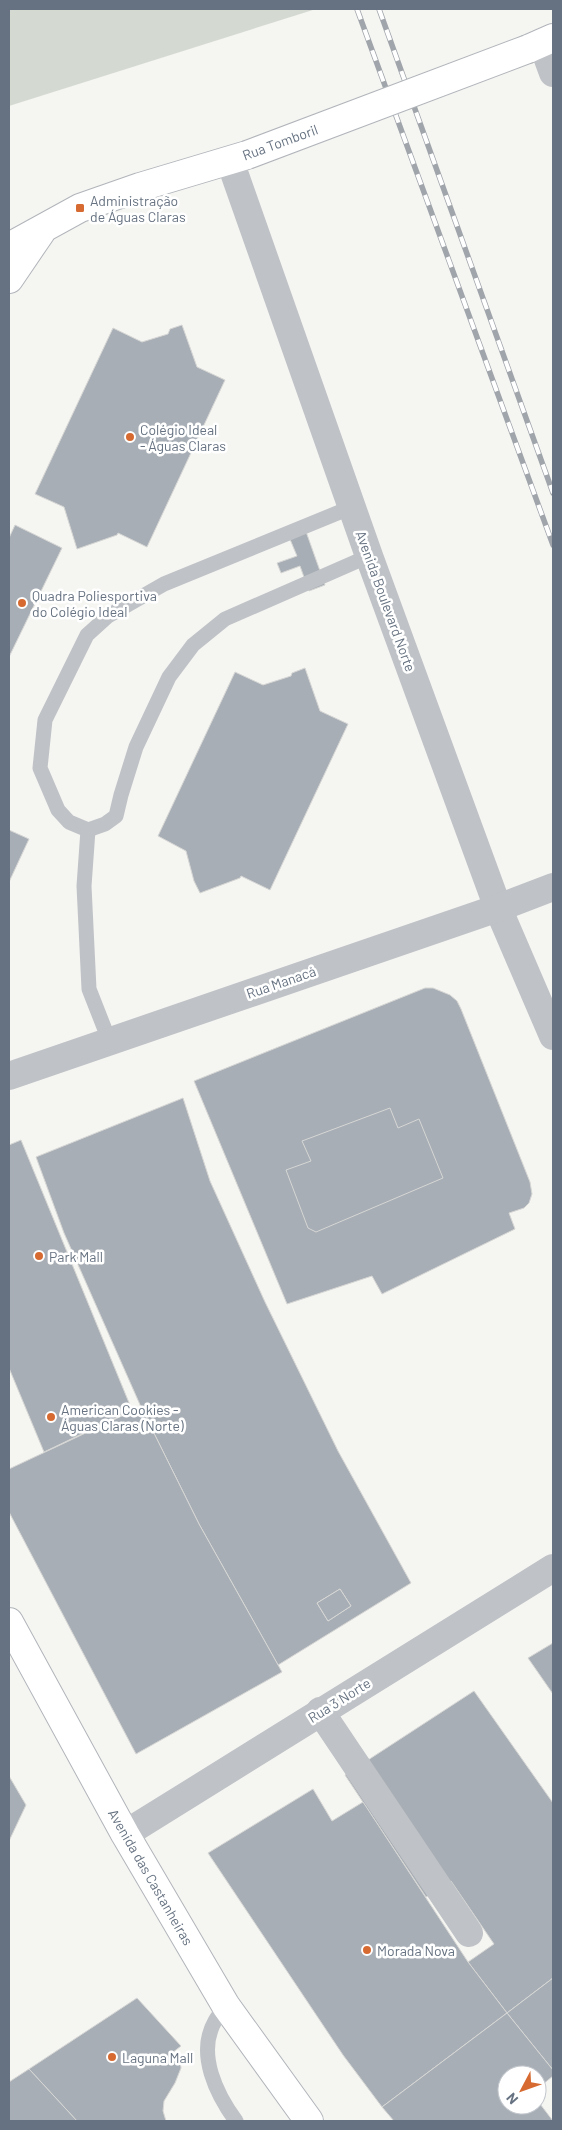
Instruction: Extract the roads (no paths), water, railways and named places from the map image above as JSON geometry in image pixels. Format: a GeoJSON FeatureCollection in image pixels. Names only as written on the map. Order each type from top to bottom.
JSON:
{"type":"FeatureCollection","features":[{"type":"Feature","properties":{"kind":"main road","name":"Rua Tomboril"},"geometry":{"type":"LineString","coordinates":[[9,247],[80,208],[140,187],[238,158],[541,43]]}},
{"type":"Feature","properties":{"kind":"main road"},"geometry":{"type":"LineString","coordinates":[[9,279],[45,226]]}},
{"type":"Feature","properties":{"kind":"main road","name":"Avenida das Castanheiras"},"geometry":{"type":"LineString","coordinates":[[9,1622],[125,1834],[226,2006],[309,2121]]}},
{"type":"Feature","properties":{"kind":"street"},"geometry":{"type":"LineString","coordinates":[[541,43],[553,73]]}},
{"type":"Feature","properties":{"kind":"street","name":"Avenida Boulevard Norte"},"geometry":{"type":"LineString","coordinates":[[238,158],[369,556],[498,908],[553,1036]]}},
{"type":"Feature","properties":{"kind":"street","name":"Rua Manacá"},"geometry":{"type":"LineString","coordinates":[[9,1076],[109,1040],[498,908],[550,888]]}},
{"type":"Feature","properties":{"kind":"street","name":"Rua 3 Norte"},"geometry":{"type":"LineString","coordinates":[[125,1834],[320,1711],[553,1568]]}},
{"type":"Feature","properties":{"kind":"street"},"geometry":{"type":"LineString","coordinates":[[320,1711],[469,1933]]}},
{"type":"Feature","properties":{"kind":"lane"},"geometry":{"type":"LineString","coordinates":[[352,506],[164,584],[108,616],[87,635],[45,720],[40,768],[58,810],[69,822],[88,830],[105,824],[116,816],[120,795],[140,738],[168,677],[193,646],[225,620],[369,556]]}},
{"type":"Feature","properties":{"kind":"lane"},"geometry":{"type":"LineString","coordinates":[[88,830],[84,886],[88,989],[109,1040]]}},
{"type":"Feature","properties":{"kind":"lane"},"geometry":{"type":"LineString","coordinates":[[226,2006],[214,2022],[209,2035],[207,2062],[221,2100],[236,2121]]}},
{"type":"Feature","properties":{"kind":"railway"},"geometry":{"type":"LineString","coordinates":[[357,9],[553,545]]}},
{"type":"Feature","properties":{"kind":"railway"},"geometry":{"type":"LineString","coordinates":[[379,9],[553,493]]}},
{"type":"Feature","properties":{"kind":"place","name":"Administração de Águas Claras"},"geometry":{"type":"Point","coordinates":[80,208]}},
{"type":"Feature","properties":{"kind":"place","name":"Colégio Ideal - Águas Claras"},"geometry":{"type":"Point","coordinates":[130,437]}},
{"type":"Feature","properties":{"kind":"place","name":"Quadra Poliesportiva do Colégio Ideal"},"geometry":{"type":"Point","coordinates":[22,603]}},
{"type":"Feature","properties":{"kind":"place","name":"Park Mall"},"geometry":{"type":"Point","coordinates":[39,1256]}},
{"type":"Feature","properties":{"kind":"place","name":"American Cookies - Águas Claras (Norte)"},"geometry":{"type":"Point","coordinates":[51,1417]}},
{"type":"Feature","properties":{"kind":"place","name":"Morada Nova"},"geometry":{"type":"Point","coordinates":[367,1950]}},
{"type":"Feature","properties":{"kind":"place","name":"Laguna Mall"},"geometry":{"type":"Point","coordinates":[112,2057]}}]}
